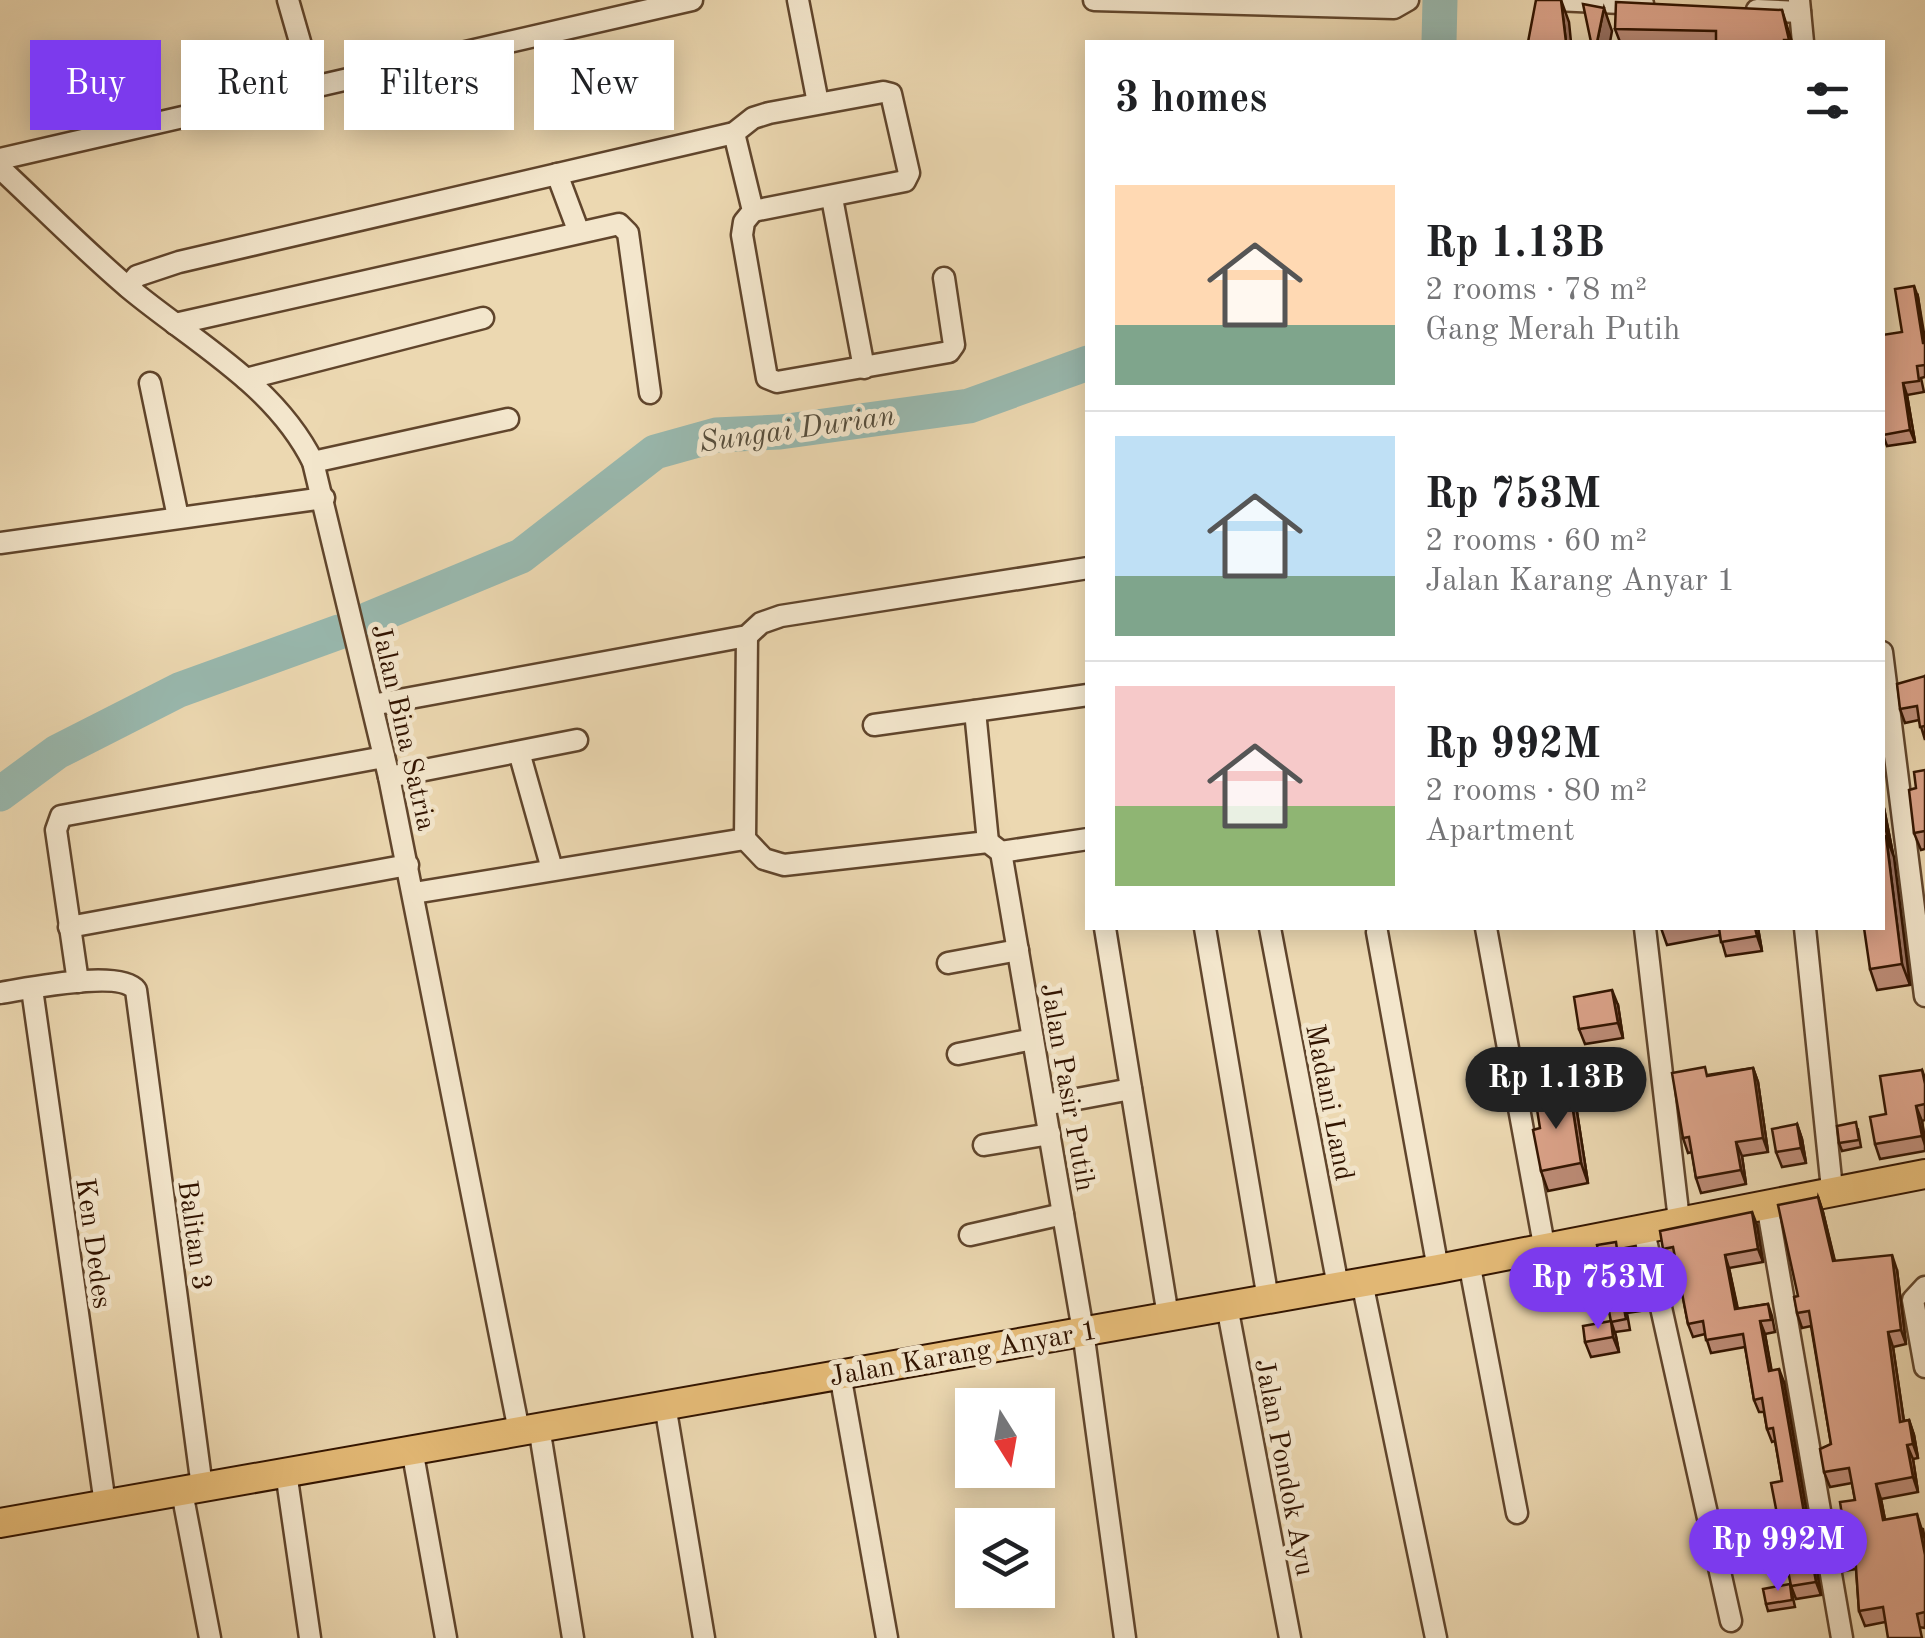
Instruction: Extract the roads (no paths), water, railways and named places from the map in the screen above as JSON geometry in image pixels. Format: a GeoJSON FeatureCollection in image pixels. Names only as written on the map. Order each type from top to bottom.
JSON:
{"type":"FeatureCollection","features":[{"type":"Feature","properties":{"kind":"main road","name":"Jalan Karang Anyar 1"},"geometry":{"type":"LineString","coordinates":[[0,1524],[1268,1299],[1925,1174]]}},
{"type":"Feature","properties":{"kind":"street"},"geometry":{"type":"LineString","coordinates":[[288,0],[299,40]]}},
{"type":"Feature","properties":{"kind":"street"},"geometry":{"type":"LineString","coordinates":[[324,84],[622,6],[692,0]]}},
{"type":"Feature","properties":{"kind":"street"},"geometry":{"type":"LineString","coordinates":[[798,0],[818,103]]}},
{"type":"Feature","properties":{"kind":"street"},"geometry":{"type":"LineString","coordinates":[[1094,0],[1394,8],[1408,0]]}},
{"type":"Feature","properties":{"kind":"street"},"geometry":{"type":"LineString","coordinates":[[1556,0],[1673,6]]}},
{"type":"Feature","properties":{"kind":"street"},"geometry":{"type":"LineString","coordinates":[[1727,8],[1800,6],[1803,40]]}},
{"type":"Feature","properties":{"kind":"street"},"geometry":{"type":"LineString","coordinates":[[128,288],[137,276],[179,262],[734,133],[754,118],[883,92],[891,94],[909,172],[905,181],[753,212],[744,222],[742,236],[768,378],[777,382],[952,349],[944,278]]}},
{"type":"Feature","properties":{"kind":"street"},"geometry":{"type":"LineString","coordinates":[[0,159],[181,117]]}},
{"type":"Feature","properties":{"kind":"street"},"geometry":{"type":"LineString","coordinates":[[734,133],[753,212]]}},
{"type":"Feature","properties":{"kind":"street","name":"Jalan Bina Satria"},"geometry":{"type":"LineString","coordinates":[[0,168],[128,288],[246,379],[300,435],[314,462],[387,767],[573,1638]]}},
{"type":"Feature","properties":{"kind":"street"},"geometry":{"type":"LineString","coordinates":[[557,174],[578,230]]}},
{"type":"Feature","properties":{"kind":"street"},"geometry":{"type":"LineString","coordinates":[[832,198],[864,368]]}},
{"type":"Feature","properties":{"kind":"street"},"geometry":{"type":"LineString","coordinates":[[175,324],[618,224],[628,233],[650,393]]}},
{"type":"Feature","properties":{"kind":"street"},"geometry":{"type":"LineString","coordinates":[[246,379],[483,318]]}},
{"type":"Feature","properties":{"kind":"street"},"geometry":{"type":"LineString","coordinates":[[150,383],[178,517]]}},
{"type":"Feature","properties":{"kind":"street"},"geometry":{"type":"LineString","coordinates":[[314,462],[508,419]]}},
{"type":"Feature","properties":{"kind":"street"},"geometry":{"type":"LineString","coordinates":[[0,543],[324,498]]}},
{"type":"Feature","properties":{"kind":"street"},"geometry":{"type":"LineString","coordinates":[[372,705],[747,636],[761,623],[781,616],[1085,568]]}},
{"type":"Feature","properties":{"kind":"street"},"geometry":{"type":"LineString","coordinates":[[747,636],[745,840],[764,858],[784,865],[1085,839]]}},
{"type":"Feature","properties":{"kind":"street"},"geometry":{"type":"LineString","coordinates":[[1892,685],[1925,996]]}},
{"type":"Feature","properties":{"kind":"street"},"geometry":{"type":"LineString","coordinates":[[874,725],[1085,695]]}},
{"type":"Feature","properties":{"kind":"street","name":"Jalan Pasir Putih"},"geometry":{"type":"LineString","coordinates":[[975,711],[995,847],[1018,950],[1083,1330],[1125,1638]]}},
{"type":"Feature","properties":{"kind":"street"},"geometry":{"type":"LineString","coordinates":[[0,993],[78,982],[56,830],[62,816],[387,767],[519,752],[577,740]]}},
{"type":"Feature","properties":{"kind":"street"},"geometry":{"type":"LineString","coordinates":[[519,752],[552,869]]}},
{"type":"Feature","properties":{"kind":"street"},"geometry":{"type":"LineString","coordinates":[[414,893],[745,840]]}},
{"type":"Feature","properties":{"kind":"street"},"geometry":{"type":"LineString","coordinates":[[68,926],[408,865]]}},
{"type":"Feature","properties":{"kind":"street"},"geometry":{"type":"LineString","coordinates":[[1105,930],[1168,1316]]}},
{"type":"Feature","properties":{"kind":"street"},"geometry":{"type":"LineString","coordinates":[[1205,930],[1268,1299]]}},
{"type":"Feature","properties":{"kind":"street","name":"Madani Land"},"geometry":{"type":"LineString","coordinates":[[1270,930],[1350,1284],[1436,1638]]}},
{"type":"Feature","properties":{"kind":"street"},"geometry":{"type":"LineString","coordinates":[[1486,930],[1544,1245]]}},
{"type":"Feature","properties":{"kind":"street"},"geometry":{"type":"LineString","coordinates":[[1645,930],[1678,1220]]}},
{"type":"Feature","properties":{"kind":"street"},"geometry":{"type":"LineString","coordinates":[[1804,930],[1832,1189]]}},
{"type":"Feature","properties":{"kind":"street"},"geometry":{"type":"LineString","coordinates":[[1378,932],[1438,1268]]}},
{"type":"Feature","properties":{"kind":"street"},"geometry":{"type":"LineString","coordinates":[[948,962],[1018,950]]}},
{"type":"Feature","properties":{"kind":"street","name":"Balitan 3"},"geometry":{"type":"LineString","coordinates":[[78,982],[122,981],[136,990],[210,1638]]}},
{"type":"Feature","properties":{"kind":"street","name":"Ken Dedes"},"geometry":{"type":"LineString","coordinates":[[32,989],[105,1504]]}},
{"type":"Feature","properties":{"kind":"street"},"geometry":{"type":"LineString","coordinates":[[958,1054],[1033,1039]]}},
{"type":"Feature","properties":{"kind":"street"},"geometry":{"type":"LineString","coordinates":[[1045,1105],[1131,1090]]}},
{"type":"Feature","properties":{"kind":"street"},"geometry":{"type":"LineString","coordinates":[[984,1145],[1050,1134]]}},
{"type":"Feature","properties":{"kind":"street"},"geometry":{"type":"LineString","coordinates":[[1768,1204],[1842,1638]]}},
{"type":"Feature","properties":{"kind":"street"},"geometry":{"type":"LineString","coordinates":[[970,1236],[1063,1214]]}},
{"type":"Feature","properties":{"kind":"street"},"geometry":{"type":"LineString","coordinates":[[1642,1227],[1731,1620]]}},
{"type":"Feature","properties":{"kind":"street"},"geometry":{"type":"LineString","coordinates":[[1469,1262],[1517,1513]]}},
{"type":"Feature","properties":{"kind":"street"},"geometry":{"type":"LineString","coordinates":[[1925,1287],[1913,1300],[1925,1367]]}},
{"type":"Feature","properties":{"kind":"street","name":"Jalan Pondok Ayu"},"geometry":{"type":"LineString","coordinates":[[1227,1306],[1290,1638]]}},
{"type":"Feature","properties":{"kind":"street"},"geometry":{"type":"LineString","coordinates":[[840,1374],[887,1638]]}},
{"type":"Feature","properties":{"kind":"street"},"geometry":{"type":"LineString","coordinates":[[665,1405],[704,1638]]}},
{"type":"Feature","properties":{"kind":"street"},"geometry":{"type":"LineString","coordinates":[[412,1450],[446,1638]]}},
{"type":"Feature","properties":{"kind":"street"},"geometry":{"type":"LineString","coordinates":[[286,1472],[310,1638]]}},
{"type":"Feature","properties":{"kind":"waterway","name":"Sungai Durian"},"geometry":{"type":"LineString","coordinates":[[1439,40],[1440,0]]}},
{"type":"Feature","properties":{"kind":"waterway","name":"Sungai Durian"},"geometry":{"type":"LineString","coordinates":[[369,619],[521,556],[655,452],[716,435],[780,432],[969,406],[1085,364]]}},
{"type":"Feature","properties":{"kind":"waterway","name":"Sungai Durian"},"geometry":{"type":"LineString","coordinates":[[0,794],[57,752],[179,690],[339,632]]}}]}
